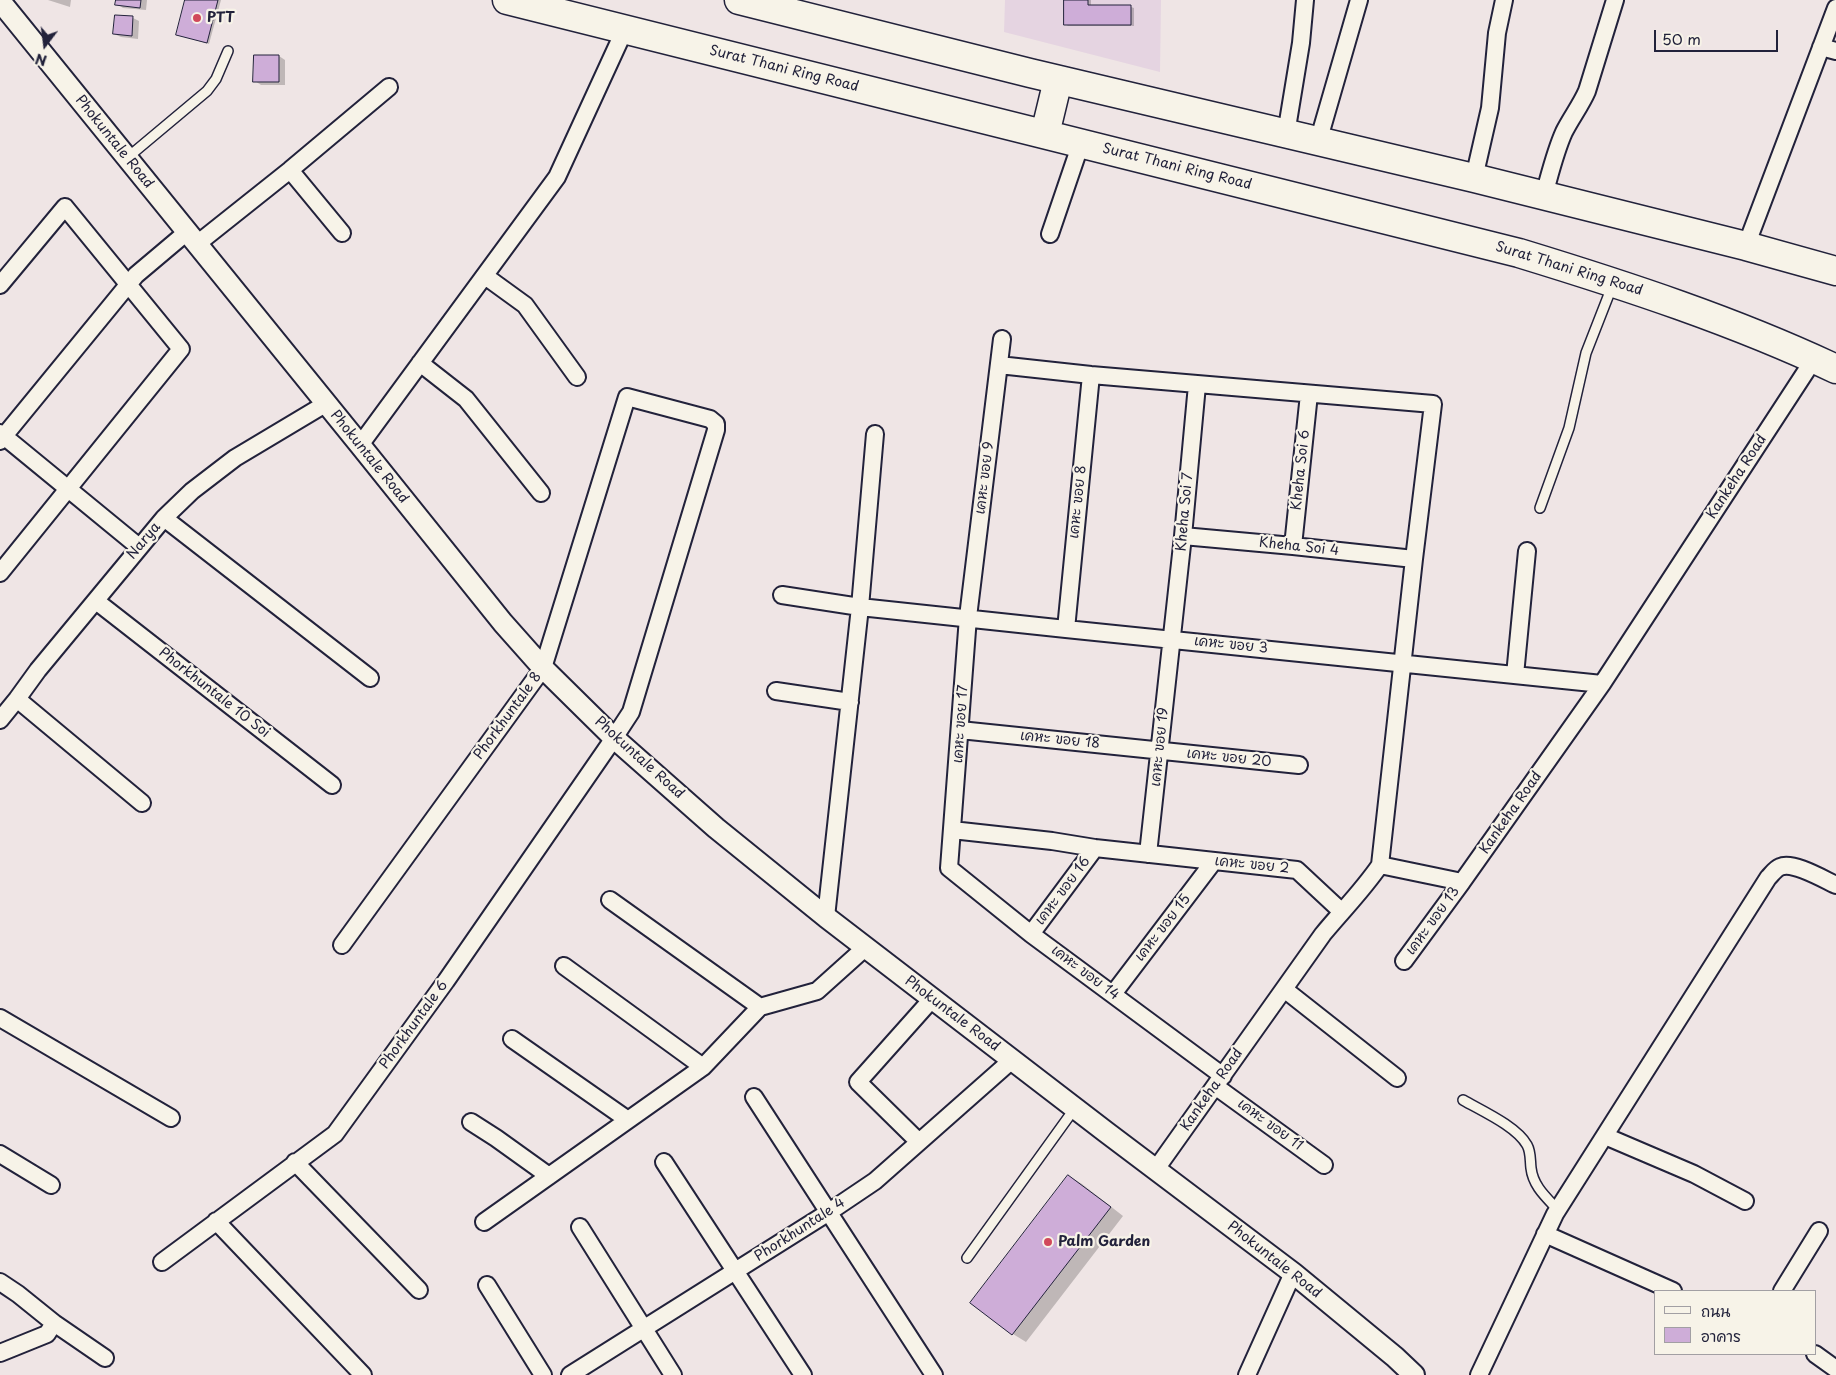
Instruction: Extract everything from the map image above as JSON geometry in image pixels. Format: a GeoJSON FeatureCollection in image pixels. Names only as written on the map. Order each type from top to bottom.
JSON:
{"type":"FeatureCollection","features":[{"type":"Feature","properties":{"kind":"highway","name":"Surat Thani Ring Road"},"geometry":{"type":"LineString","coordinates":[[507,0],[1519,253],[1614,282],[1709,315],[1825,364]]}},
{"type":"Feature","properties":{"kind":"highway"},"geometry":{"type":"LineString","coordinates":[[739,0],[1058,80],[1544,195],[1746,246],[1836,271]]}},
{"type":"Feature","properties":{"kind":"highway"},"geometry":{"type":"LineString","coordinates":[[1045,134],[1058,80]]}},
{"type":"Feature","properties":{"kind":"street"},"geometry":{"type":"LineString","coordinates":[[1286,134],[1301,43],[1305,0]]}},
{"type":"Feature","properties":{"kind":"street"},"geometry":{"type":"LineString","coordinates":[[1318,142],[1359,0]]}},
{"type":"Feature","properties":{"kind":"street"},"geometry":{"type":"LineString","coordinates":[[1474,178],[1490,108],[1497,33],[1504,0]]}},
{"type":"Feature","properties":{"kind":"street"},"geometry":{"type":"LineString","coordinates":[[1544,195],[1565,129],[1587,91],[1615,0]]}},
{"type":"Feature","properties":{"kind":"street","name":"Phokuntale Road"},"geometry":{"type":"LineString","coordinates":[[0,2],[503,623],[543,668],[614,738],[716,828],[826,917],[1293,1273],[1395,1357],[1414,1375]]}},
{"type":"Feature","properties":{"kind":"street"},"geometry":{"type":"LineString","coordinates":[[1746,246],[1829,49],[1836,8]]}},
{"type":"Feature","properties":{"kind":"street"},"geometry":{"type":"LineString","coordinates":[[360,445],[557,177],[625,29]]}},
{"type":"Feature","properties":{"kind":"street"},"geometry":{"type":"LineString","coordinates":[[138,547],[69,489],[1,437],[136,275],[290,170],[389,86]]}},
{"type":"Feature","properties":{"kind":"street"},"geometry":{"type":"LineString","coordinates":[[1050,234],[1080,143]]}},
{"type":"Feature","properties":{"kind":"street"},"geometry":{"type":"LineString","coordinates":[[290,170],[342,233]]}},
{"type":"Feature","properties":{"kind":"street"},"geometry":{"type":"LineString","coordinates":[[0,285],[65,207],[181,349],[0,574]]}},
{"type":"Feature","properties":{"kind":"street"},"geometry":{"type":"LineString","coordinates":[[485,276],[525,305],[577,377]]}},
{"type":"Feature","properties":{"kind":"street","name":"เคหะ ขอย 9"},"geometry":{"type":"LineString","coordinates":[[968,618],[1002,339]]}},
{"type":"Feature","properties":{"kind":"street"},"geometry":{"type":"LineString","coordinates":[[420,363],[466,398],[541,493]]}},
{"type":"Feature","properties":{"kind":"street","name":"Kankeha Road"},"geometry":{"type":"LineString","coordinates":[[1462,882],[1825,364]]}},
{"type":"Feature","properties":{"kind":"street"},"geometry":{"type":"LineString","coordinates":[[999,365],[1197,385],[1433,404],[1380,865],[1462,882]]}},
{"type":"Feature","properties":{"kind":"street","name":"เคหะ ขอย 8"},"geometry":{"type":"LineString","coordinates":[[1066,629],[1091,375]]}},
{"type":"Feature","properties":{"kind":"street","name":"Kheha Soi 7"},"geometry":{"type":"LineString","coordinates":[[1172,639],[1197,385]]}},
{"type":"Feature","properties":{"kind":"street","name":"Kheha Soi 6"},"geometry":{"type":"LineString","coordinates":[[1293,546],[1309,394]]}},
{"type":"Feature","properties":{"kind":"street","name":"Phorkhuntale 8"},"geometry":{"type":"LineString","coordinates":[[342,945],[543,668],[628,397]]}},
{"type":"Feature","properties":{"kind":"street","name":"Phorkhuntale 6"},"geometry":{"type":"LineString","coordinates":[[162,1262],[335,1134],[446,980],[631,712],[716,430],[716,424],[710,419],[628,397]]}},
{"type":"Feature","properties":{"kind":"street","name":"Narya"},"geometry":{"type":"LineString","coordinates":[[0,720],[18,700],[38,670],[138,547],[164,518],[192,491],[235,458],[326,403]]}},
{"type":"Feature","properties":{"kind":"street"},"geometry":{"type":"LineString","coordinates":[[826,917],[860,607],[875,434]]}},
{"type":"Feature","properties":{"kind":"street"},"geometry":{"type":"LineString","coordinates":[[164,518],[370,678]]}},
{"type":"Feature","properties":{"kind":"street","name":"Kheha Soi 4"},"geometry":{"type":"LineString","coordinates":[[1183,536],[1414,560]]}},
{"type":"Feature","properties":{"kind":"street"},"geometry":{"type":"LineString","coordinates":[[1515,675],[1527,551]]}},
{"type":"Feature","properties":{"kind":"street","name":"เคหะ ขอย 3"},"geometry":{"type":"LineString","coordinates":[[782,596],[860,607],[1602,684]]}},
{"type":"Feature","properties":{"kind":"street","name":"Phorkhuntale 10 Soi"},"geometry":{"type":"LineString","coordinates":[[96,601],[332,785]]}},
{"type":"Feature","properties":{"kind":"street","name":"เคหะ ขอย 17"},"geometry":{"type":"LineString","coordinates":[[949,868],[968,618]]}},
{"type":"Feature","properties":{"kind":"street","name":"เคหะ ขอย 19"},"geometry":{"type":"LineString","coordinates":[[1148,854],[1172,639]]}},
{"type":"Feature","properties":{"kind":"street"},"geometry":{"type":"LineString","coordinates":[[776,691],[850,702]]}},
{"type":"Feature","properties":{"kind":"street"},"geometry":{"type":"LineString","coordinates":[[18,700],[142,803]]}},
{"type":"Feature","properties":{"kind":"street","name":"เคหะ ขอย 18"},"geometry":{"type":"LineString","coordinates":[[960,730],[1159,750]]}},
{"type":"Feature","properties":{"kind":"street","name":"เคหะ ขอย 20"},"geometry":{"type":"LineString","coordinates":[[1159,750],[1299,765]]}},
{"type":"Feature","properties":{"kind":"street"},"geometry":{"type":"LineString","coordinates":[[952,830],[1148,854]]}},
{"type":"Feature","properties":{"kind":"street","name":"เคหะ ขอย 16"},"geometry":{"type":"LineString","coordinates":[[1031,934],[1095,848]]}},
{"type":"Feature","properties":{"kind":"street","name":"เคหะ ขอย 2"},"geometry":{"type":"LineString","coordinates":[[1148,854],[1297,870],[1341,911]]}},
{"type":"Feature","properties":{"kind":"street","name":"เคหะ ขอย 15"},"geometry":{"type":"LineString","coordinates":[[1113,994],[1214,861]]}},
{"type":"Feature","properties":{"kind":"street","name":"Kankeha Road"},"geometry":{"type":"LineString","coordinates":[[1156,1169],[1322,934],[1341,911],[1365,887],[1380,865]]}},
{"type":"Feature","properties":{"kind":"street"},"geometry":{"type":"LineString","coordinates":[[1479,1375],[1558,1210],[1768,878],[1781,866],[1787,866],[1802,869],[1836,885]]}},
{"type":"Feature","properties":{"kind":"street","name":"เคหะ ขอย 14"},"geometry":{"type":"LineString","coordinates":[[949,868],[1031,934],[1113,994],[1219,1081]]}},
{"type":"Feature","properties":{"kind":"street","name":"เคหะ ขอย 13"},"geometry":{"type":"LineString","coordinates":[[1404,961],[1462,882]]}},
{"type":"Feature","properties":{"kind":"street"},"geometry":{"type":"LineString","coordinates":[[610,900],[760,1007]]}},
{"type":"Feature","properties":{"kind":"street"},"geometry":{"type":"LineString","coordinates":[[484,1222],[703,1067],[760,1007],[817,991],[866,947]]}},
{"type":"Feature","properties":{"kind":"street"},"geometry":{"type":"LineString","coordinates":[[564,966],[703,1067]]}},
{"type":"Feature","properties":{"kind":"street"},"geometry":{"type":"LineString","coordinates":[[1284,989],[1397,1078]]}},
{"type":"Feature","properties":{"kind":"street"},"geometry":{"type":"LineString","coordinates":[[919,1142],[858,1082],[932,999]]}},
{"type":"Feature","properties":{"kind":"street"},"geometry":{"type":"LineString","coordinates":[[0,1018],[171,1118]]}},
{"type":"Feature","properties":{"kind":"street"},"geometry":{"type":"LineString","coordinates":[[512,1039],[628,1120]]}},
{"type":"Feature","properties":{"kind":"street","name":"Phorkhuntale 4"},"geometry":{"type":"LineString","coordinates":[[570,1375],[875,1181],[1012,1060]]}},
{"type":"Feature","properties":{"kind":"street","name":"เคหะ ขอย 11"},"geometry":{"type":"LineString","coordinates":[[1219,1081],[1324,1165]]}},
{"type":"Feature","properties":{"kind":"street"},"geometry":{"type":"LineString","coordinates":[[754,1097],[934,1375]]}},
{"type":"Feature","properties":{"kind":"street"},"geometry":{"type":"LineString","coordinates":[[470,1122],[549,1176]]}},
{"type":"Feature","properties":{"kind":"street"},"geometry":{"type":"LineString","coordinates":[[1605,1136],[1694,1174],[1745,1200]]}},
{"type":"Feature","properties":{"kind":"street"},"geometry":{"type":"LineString","coordinates":[[0,1154],[51,1185]]}},
{"type":"Feature","properties":{"kind":"street"},"geometry":{"type":"LineString","coordinates":[[296,1162],[419,1290]]}},
{"type":"Feature","properties":{"kind":"street"},"geometry":{"type":"LineString","coordinates":[[664,1162],[802,1375]]}},
{"type":"Feature","properties":{"kind":"street"},"geometry":{"type":"LineString","coordinates":[[216,1221],[363,1375]]}},
{"type":"Feature","properties":{"kind":"street"},"geometry":{"type":"LineString","coordinates":[[580,1227],[673,1375]]}},
{"type":"Feature","properties":{"kind":"street"},"geometry":{"type":"LineString","coordinates":[[1783,1290],[1819,1231]]}},
{"type":"Feature","properties":{"kind":"street"},"geometry":{"type":"LineString","coordinates":[[1546,1234],[1671,1290]]}},
{"type":"Feature","properties":{"kind":"street"},"geometry":{"type":"LineString","coordinates":[[1247,1375],[1293,1273]]}},
{"type":"Feature","properties":{"kind":"street"},"geometry":{"type":"LineString","coordinates":[[0,1282],[18,1294],[51,1329],[105,1358]]}},
{"type":"Feature","properties":{"kind":"street"},"geometry":{"type":"LineString","coordinates":[[487,1285],[543,1375]]}},
{"type":"Feature","properties":{"kind":"street"},"geometry":{"type":"LineString","coordinates":[[0,1353],[51,1329]]}},
{"type":"Feature","properties":{"kind":"street"},"geometry":{"type":"LineString","coordinates":[[1816,1355],[1836,1369]]}},
{"type":"Feature","properties":{"kind":"lane"},"geometry":{"type":"LineString","coordinates":[[127,158],[207,91],[216,79],[228,51]]}},
{"type":"Feature","properties":{"kind":"lane"},"geometry":{"type":"LineString","coordinates":[[1540,508],[1569,428],[1586,353],[1614,282]]}},
{"type":"Feature","properties":{"kind":"lane"},"geometry":{"type":"LineString","coordinates":[[1463,1100],[1512,1128],[1527,1145],[1531,1168],[1539,1190],[1558,1210]]}},
{"type":"Feature","properties":{"kind":"lane"},"geometry":{"type":"LineString","coordinates":[[967,1258],[1075,1108]]}},
{"type":"Feature","properties":{"kind":"shaded area"},"geometry":{"type":"Polygon","coordinates":[[[1005,0],[1161,0],[1160,72],[1004,32],[1005,0]]]}},
{"type":"Feature","properties":{"kind":"building"},"geometry":{"type":"Polygon","coordinates":[[[116,0],[141,0],[140,8],[115,5],[116,0]]]}},
{"type":"Feature","properties":{"kind":"building","name":"PTT"},"geometry":{"type":"Polygon","coordinates":[[[185,0],[218,0],[207,43],[176,35],[185,0]]]}},
{"type":"Feature","properties":{"kind":"building"},"geometry":{"type":"Polygon","coordinates":[[[1064,0],[1088,0],[1088,5],[1131,5],[1131,25],[1064,25],[1064,0]]]}},
{"type":"Feature","properties":{"kind":"building"},"geometry":{"type":"Polygon","coordinates":[[[115,15],[133,16],[132,36],[113,34],[115,15]]]}},
{"type":"Feature","properties":{"kind":"building"},"geometry":{"type":"Polygon","coordinates":[[[254,55],[279,55],[279,82],[253,82],[254,55]]]}},
{"type":"Feature","properties":{"kind":"building","name":"Palm Garden"},"geometry":{"type":"Polygon","coordinates":[[[1068,1175],[1111,1207],[1012,1335],[970,1303],[1068,1175]]]}},
{"type":"Feature","properties":{"kind":"place","name":"PTT"},"geometry":{"type":"Point","coordinates":[197,18]}},
{"type":"Feature","properties":{"kind":"place","name":"Palm Garden"},"geometry":{"type":"Point","coordinates":[1048,1242]}}]}
